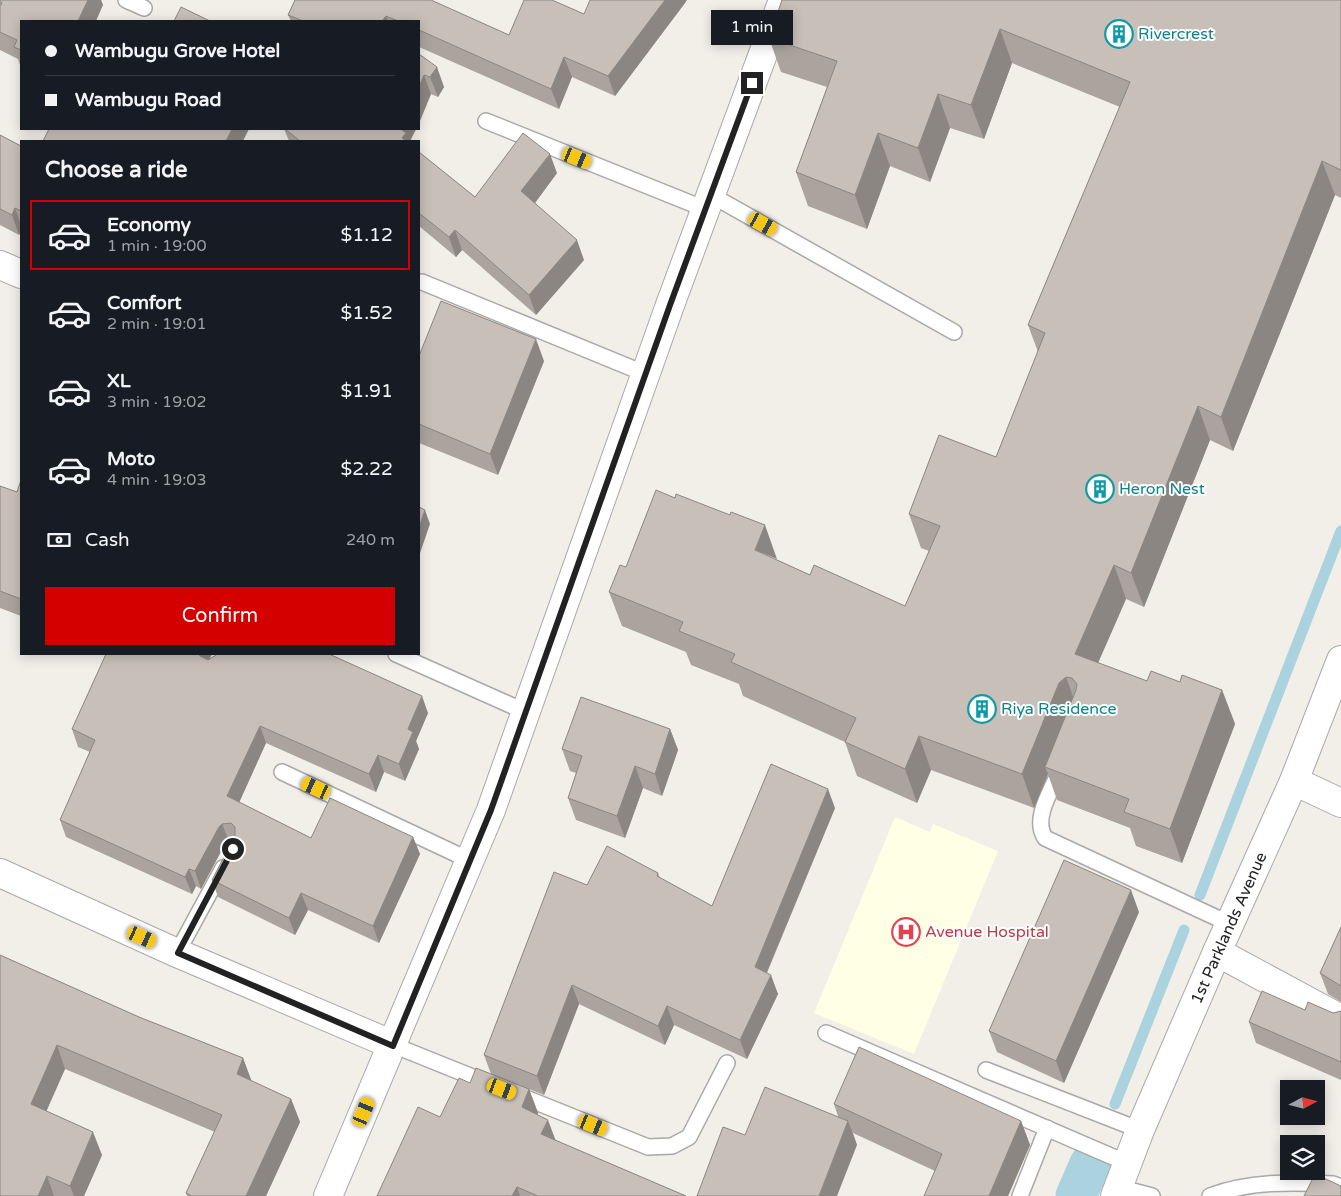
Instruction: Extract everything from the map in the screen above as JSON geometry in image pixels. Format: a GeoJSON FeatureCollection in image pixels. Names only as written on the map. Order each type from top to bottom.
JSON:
{"type":"FeatureCollection","features":[{"type":"Feature","properties":{"kind":"street"},"geometry":{"type":"LineString","coordinates":[[328,1196],[393,1046],[491,810],[708,202],[783,0]]}},
{"type":"Feature","properties":{"kind":"street"},"geometry":{"type":"LineString","coordinates":[[0,265],[20,274]]}},
{"type":"Feature","properties":{"kind":"street","name":"1st Parklands Avenue"},"geometry":{"type":"LineString","coordinates":[[1120,1182],[1140,1130],[1217,952],[1294,781],[1341,660]]}},
{"type":"Feature","properties":{"kind":"street"},"geometry":{"type":"LineString","coordinates":[[1294,781],[1341,802]]}},
{"type":"Feature","properties":{"kind":"street"},"geometry":{"type":"LineString","coordinates":[[0,873],[178,953],[393,1046]]}},
{"type":"Feature","properties":{"kind":"street"},"geometry":{"type":"LineString","coordinates":[[1217,952],[1341,1019]]}},
{"type":"Feature","properties":{"kind":"lane"},"geometry":{"type":"LineString","coordinates":[[126,0],[144,8]]}},
{"type":"Feature","properties":{"kind":"lane"},"geometry":{"type":"LineString","coordinates":[[486,121],[708,202],[954,332]]}},
{"type":"Feature","properties":{"kind":"lane"},"geometry":{"type":"LineString","coordinates":[[422,282],[646,374]]}},
{"type":"Feature","properties":{"kind":"lane"},"geometry":{"type":"LineString","coordinates":[[398,655],[526,712]]}},
{"type":"Feature","properties":{"kind":"lane"},"geometry":{"type":"LineString","coordinates":[[1065,757],[1039,821],[1040,831],[1045,838],[1230,924]]}},
{"type":"Feature","properties":{"kind":"lane"},"geometry":{"type":"LineString","coordinates":[[282,772],[469,860]]}},
{"type":"Feature","properties":{"kind":"lane"},"geometry":{"type":"LineString","coordinates":[[178,953],[228,858]]}},
{"type":"Feature","properties":{"kind":"lane"},"geometry":{"type":"LineString","coordinates":[[826,1033],[1047,1128],[1120,1182],[1152,1196]]}},
{"type":"Feature","properties":{"kind":"lane"},"geometry":{"type":"LineString","coordinates":[[393,1046],[648,1147],[672,1146],[689,1136],[726,1063]]}},
{"type":"Feature","properties":{"kind":"lane"},"geometry":{"type":"LineString","coordinates":[[986,1070],[1140,1130]]}},
{"type":"Feature","properties":{"kind":"lane"},"geometry":{"type":"LineString","coordinates":[[1020,1196],[1047,1128]]}},
{"type":"Feature","properties":{"kind":"lane"},"geometry":{"type":"LineString","coordinates":[[1210,1196],[1227,1190],[1269,1190],[1333,1184],[1341,1187]]}},
{"type":"Feature","properties":{"kind":"shaded area","name":"Avenue Hospital"},"geometry":{"type":"Polygon","coordinates":[[[895,817],[930,832],[933,824],[998,851],[914,1054],[814,1013],[895,817]]]}},
{"type":"Feature","properties":{"kind":"building"},"geometry":{"type":"Polygon","coordinates":[[[0,0],[88,0],[78,20],[20,20],[20,50],[14,47],[17,40],[0,32],[0,6],[2,3],[0,0]]]}},
{"type":"Feature","properties":{"kind":"building"},"geometry":{"type":"Polygon","coordinates":[[[295,0],[431,0],[509,35],[524,0],[552,0],[584,14],[590,0],[665,0],[608,76],[564,57],[551,89],[420,30],[420,20],[396,20],[386,16],[383,20],[300,20],[288,15],[295,0]]]}},
{"type":"Feature","properties":{"kind":"building"},"geometry":{"type":"Polygon","coordinates":[[[782,0],[1341,0],[1341,170],[1322,161],[1221,417],[1198,406],[1131,573],[1114,565],[1075,654],[1147,681],[1151,671],[1180,682],[1182,675],[1222,690],[1170,829],[1124,812],[1129,799],[1045,767],[1076,690],[1077,684],[1072,678],[1066,677],[1059,683],[1022,774],[919,736],[905,769],[845,742],[856,718],[731,662],[735,654],[679,631],[683,622],[609,592],[620,565],[626,567],[656,490],[675,498],[676,494],[730,515],[731,512],[765,525],[755,550],[810,575],[814,565],[905,606],[940,526],[909,514],[939,435],[996,457],[1045,333],[1028,325],[1130,82],[1000,29],[971,105],[938,94],[918,148],[878,133],[855,195],[796,172],[837,61],[769,38],[782,0]]]}},
{"type":"Feature","properties":{"kind":"building"},"geometry":{"type":"Polygon","coordinates":[[[181,7],[208,20],[174,20],[181,7]]]}},
{"type":"Feature","properties":{"kind":"building"},"geometry":{"type":"Polygon","coordinates":[[[420,55],[437,67],[430,77],[424,75],[420,85],[420,55]]]}},
{"type":"Feature","properties":{"kind":"building"},"geometry":{"type":"Polygon","coordinates":[[[48,130],[232,130],[226,140],[44,140],[48,130]]]}},
{"type":"Feature","properties":{"kind":"building"},"geometry":{"type":"Polygon","coordinates":[[[286,130],[402,130],[406,133],[402,138],[405,140],[299,140],[286,130]]]}},
{"type":"Feature","properties":{"kind":"building"},"geometry":{"type":"Polygon","coordinates":[[[523,133],[550,154],[521,191],[577,240],[529,295],[455,230],[449,237],[420,214],[420,153],[475,197],[523,133]]]}},
{"type":"Feature","properties":{"kind":"building"},"geometry":{"type":"Polygon","coordinates":[[[0,135],[20,145],[20,210],[15,208],[12,215],[0,209],[0,135]]]}},
{"type":"Feature","properties":{"kind":"building"},"geometry":{"type":"Polygon","coordinates":[[[441,301],[536,339],[490,454],[420,424],[420,354],[441,301]]]}},
{"type":"Feature","properties":{"kind":"building"},"geometry":{"type":"Polygon","coordinates":[[[20,483],[20,599],[0,591],[0,486],[17,492],[20,483]]]}},
{"type":"Feature","properties":{"kind":"building"},"geometry":{"type":"Polygon","coordinates":[[[420,508],[425,510],[420,524],[420,508]]]}},
{"type":"Feature","properties":{"kind":"building"},"geometry":{"type":"Polygon","coordinates":[[[106,655],[200,655],[208,660],[216,655],[331,655],[422,696],[408,729],[413,732],[399,764],[378,755],[369,774],[260,726],[227,796],[311,838],[330,798],[413,837],[373,926],[301,893],[289,918],[212,880],[235,836],[235,827],[231,823],[222,824],[219,827],[195,871],[189,869],[185,877],[60,820],[95,740],[72,729],[106,655]]]}},
{"type":"Feature","properties":{"kind":"building"},"geometry":{"type":"Polygon","coordinates":[[[581,697],[670,729],[655,774],[635,766],[617,816],[568,798],[582,756],[562,749],[581,697]]]}},
{"type":"Feature","properties":{"kind":"building"},"geometry":{"type":"Polygon","coordinates":[[[771,764],[828,789],[755,967],[771,975],[740,1040],[667,1006],[658,1026],[572,985],[537,1076],[484,1055],[554,872],[587,885],[607,846],[658,873],[657,876],[712,906],[771,764]]]}},
{"type":"Feature","properties":{"kind":"building"},"geometry":{"type":"Polygon","coordinates":[[[1064,860],[1131,890],[1056,1061],[989,1031],[1064,860]]]}},
{"type":"Feature","properties":{"kind":"building"},"geometry":{"type":"Polygon","coordinates":[[[1341,927],[1341,986],[1320,973],[1341,927]]]}},
{"type":"Feature","properties":{"kind":"building"},"geometry":{"type":"Polygon","coordinates":[[[0,955],[139,1017],[243,1058],[237,1074],[291,1099],[246,1196],[192,1196],[186,1193],[222,1115],[57,1045],[31,1104],[93,1132],[70,1186],[47,1176],[38,1196],[0,1196],[0,955]]]}},
{"type":"Feature","properties":{"kind":"building"},"geometry":{"type":"Polygon","coordinates":[[[1262,991],[1305,1010],[1308,1002],[1333,1013],[1341,1011],[1341,1062],[1249,1022],[1262,991]]]}},
{"type":"Feature","properties":{"kind":"building"},"geometry":{"type":"Polygon","coordinates":[[[859,1047],[1021,1121],[989,1196],[924,1196],[942,1154],[834,1104],[859,1047]]]}},
{"type":"Feature","properties":{"kind":"building"},"geometry":{"type":"Polygon","coordinates":[[[476,1068],[529,1089],[522,1107],[548,1120],[541,1134],[686,1196],[538,1196],[517,1187],[512,1196],[377,1196],[418,1107],[440,1117],[459,1078],[470,1083],[476,1068]]]}},
{"type":"Feature","properties":{"kind":"building"},"geometry":{"type":"Polygon","coordinates":[[[765,1087],[848,1121],[819,1196],[697,1196],[723,1127],[745,1135],[765,1087]]]}},
{"type":"Feature","properties":{"kind":"building"},"geometry":{"type":"Polygon","coordinates":[[[1325,1179],[1341,1186],[1341,1196],[1304,1196],[1312,1180],[1325,1179]]]}},
{"type":"Feature","properties":{"kind":"waterway"},"geometry":{"type":"LineString","coordinates":[[1200,895],[1341,531]]}},
{"type":"Feature","properties":{"kind":"waterway"},"geometry":{"type":"LineString","coordinates":[[1115,1104],[1184,930]]}},
{"type":"Feature","properties":{"kind":"waterway"},"geometry":{"type":"LineString","coordinates":[[1076,1196],[1090,1164]]}},
{"type":"Feature","properties":{"kind":"place","name":"Rivercrest"},"geometry":{"type":"Point","coordinates":[1119,34]}},
{"type":"Feature","properties":{"kind":"place","name":"Heron Nest"},"geometry":{"type":"Point","coordinates":[1100,489]}},
{"type":"Feature","properties":{"kind":"place","name":"Riya Residence"},"geometry":{"type":"Point","coordinates":[982,709]}},
{"type":"Feature","properties":{"kind":"place","name":"Avenue Hospital"},"geometry":{"type":"Point","coordinates":[906,932]}},
{"type":"Feature","properties":{"kind":"route"},"geometry":{"type":"LineString","coordinates":[[233,849],[178,953],[393,1046],[491,810],[670,305],[752,83]]}}]}
